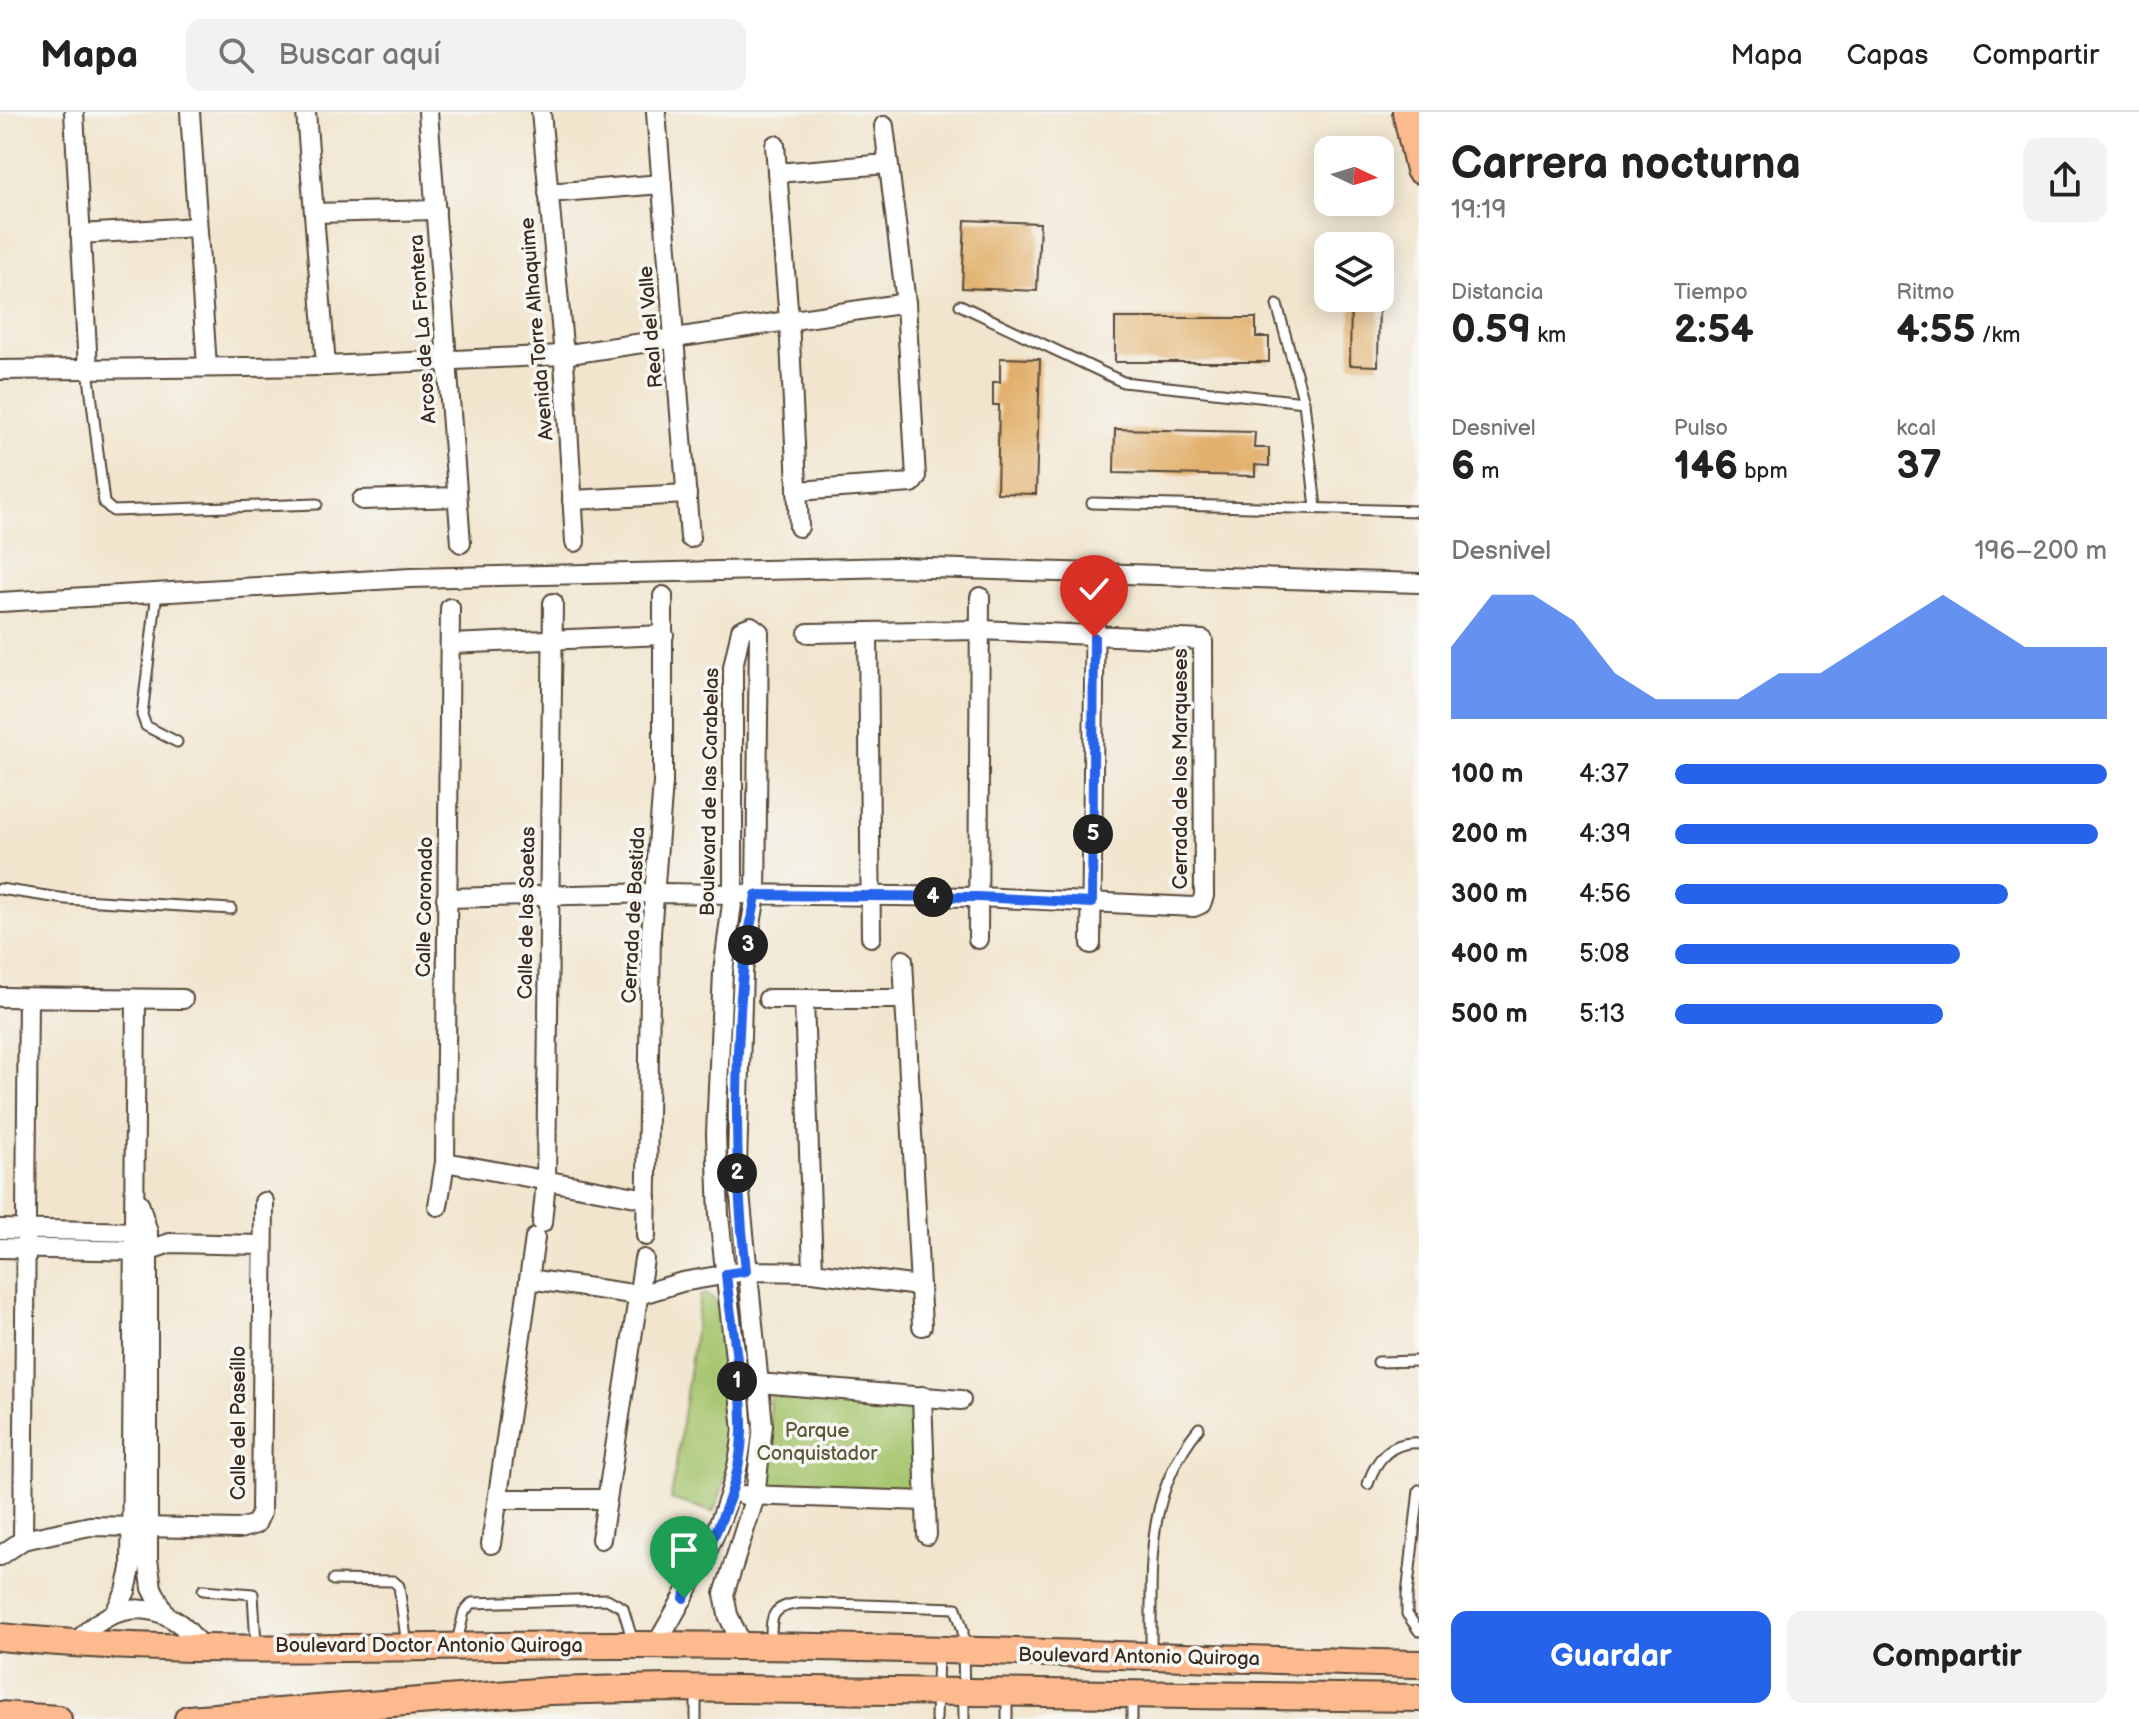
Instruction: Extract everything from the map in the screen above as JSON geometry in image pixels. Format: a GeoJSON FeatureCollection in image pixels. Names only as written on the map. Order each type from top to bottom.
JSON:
{"type":"FeatureCollection","features":[{"type":"Feature","properties":{"kind":"main road"},"geometry":{"type":"LineString","coordinates":[[1406,112],[1419,170]]}},
{"type":"Feature","properties":{"kind":"main road","name":"Boulevard Doctor Antonio Quiroga"},"geometry":{"type":"LineString","coordinates":[[0,1637],[75,1645],[201,1648],[644,1645],[858,1650]]}},
{"type":"Feature","properties":{"kind":"main road","name":"Boulevard Antonio Quiroga"},"geometry":{"type":"LineString","coordinates":[[858,1650],[1419,1664]]}},
{"type":"Feature","properties":{"kind":"main road"},"geometry":{"type":"LineString","coordinates":[[188,1719],[447,1704],[549,1691],[696,1688],[803,1690],[834,1682],[894,1680],[904,1665],[905,1652]]}},
{"type":"Feature","properties":{"kind":"main road","name":"Boulevard Antonio Quiroga"},"geometry":{"type":"LineString","coordinates":[[803,1690],[950,1692],[1007,1706],[1132,1707],[1419,1698]]}},
{"type":"Feature","properties":{"kind":"main road"},"geometry":{"type":"LineString","coordinates":[[0,1715],[58,1719]]}},
{"type":"Feature","properties":{"kind":"street"},"geometry":{"type":"LineString","coordinates":[[74,112],[88,368]]}},
{"type":"Feature","properties":{"kind":"street"},"geometry":{"type":"LineString","coordinates":[[190,112],[207,367]]}},
{"type":"Feature","properties":{"kind":"street"},"geometry":{"type":"LineString","coordinates":[[306,112],[326,366]]}},
{"type":"Feature","properties":{"kind":"street","name":"Arcos de La Frontera"},"geometry":{"type":"LineString","coordinates":[[428,112],[461,543]]}},
{"type":"Feature","properties":{"kind":"street","name":"Avenida Torre Alhaquime"},"geometry":{"type":"LineString","coordinates":[[541,112],[563,355],[575,542]]}},
{"type":"Feature","properties":{"kind":"street","name":"Real del Valle"},"geometry":{"type":"LineString","coordinates":[[656,112],[690,538]]}},
{"type":"Feature","properties":{"kind":"street"},"geometry":{"type":"LineString","coordinates":[[797,491],[912,483],[916,478],[906,303],[884,126]]}},
{"type":"Feature","properties":{"kind":"street"},"geometry":{"type":"LineString","coordinates":[[775,145],[789,320],[799,527]]}},
{"type":"Feature","properties":{"kind":"street"},"geometry":{"type":"LineString","coordinates":[[777,173],[887,164]]}},
{"type":"Feature","properties":{"kind":"street"},"geometry":{"type":"LineString","coordinates":[[548,193],[662,184]]}},
{"type":"Feature","properties":{"kind":"street"},"geometry":{"type":"LineString","coordinates":[[314,213],[436,210]]}},
{"type":"Feature","properties":{"kind":"street"},"geometry":{"type":"LineString","coordinates":[[80,234],[197,227]]}},
{"type":"Feature","properties":{"kind":"street"},"geometry":{"type":"LineString","coordinates":[[0,370],[326,366],[563,355],[906,303]]}},
{"type":"Feature","properties":{"kind":"street"},"geometry":{"type":"LineString","coordinates":[[572,500],[687,494]]}},
{"type":"Feature","properties":{"kind":"street"},"geometry":{"type":"LineString","coordinates":[[362,500],[457,497]]}},
{"type":"Feature","properties":{"kind":"street"},"geometry":{"type":"LineString","coordinates":[[0,602],[410,578],[897,567],[1419,583]]}},
{"type":"Feature","properties":{"kind":"street","name":"Cerrada de Bastida"},"geometry":{"type":"LineString","coordinates":[[646,1236],[651,934],[657,893],[663,783],[663,596]]}},
{"type":"Feature","properties":{"kind":"street"},"geometry":{"type":"LineString","coordinates":[[978,939],[980,597]]}},
{"type":"Feature","properties":{"kind":"street"},"geometry":{"type":"LineString","coordinates":[[1091,944],[1095,601]]}},
{"type":"Feature","properties":{"kind":"street","name":"Calle de las Saetas"},"geometry":{"type":"LineString","coordinates":[[529,1279],[546,1181],[553,603]]}},
{"type":"Feature","properties":{"kind":"street","name":"Calle Coronado"},"geometry":{"type":"LineString","coordinates":[[438,1206],[445,1162],[450,608]]}},
{"type":"Feature","properties":{"kind":"street","name":"Boulevard de las Carabelas"},"geometry":{"type":"LineString","coordinates":[[644,1645],[684,1598],[732,1493],[743,1429],[726,1274],[716,1134],[723,972],[733,896],[733,667],[741,630],[751,626],[759,632],[756,895],[743,971],[737,1163],[763,1425],[755,1497],[724,1594],[728,1615],[743,1647]]}},
{"type":"Feature","properties":{"kind":"street","name":"Cerrada de los Marqueses"},"geometry":{"type":"LineString","coordinates":[[446,898],[657,893],[978,897],[1194,907],[1201,904],[1204,896],[1203,640],[980,630],[808,633]]}},
{"type":"Feature","properties":{"kind":"street"},"geometry":{"type":"LineString","coordinates":[[868,632],[871,937]]}},
{"type":"Feature","properties":{"kind":"street"},"geometry":{"type":"LineString","coordinates":[[450,644],[664,635]]}},
{"type":"Feature","properties":{"kind":"street"},"geometry":{"type":"LineString","coordinates":[[903,960],[922,1326]]}},
{"type":"Feature","properties":{"kind":"street"},"geometry":{"type":"LineString","coordinates":[[0,997],[183,999]]}},
{"type":"Feature","properties":{"kind":"street"},"geometry":{"type":"LineString","coordinates":[[23,1540],[28,998]]}},
{"type":"Feature","properties":{"kind":"street"},"geometry":{"type":"LineString","coordinates":[[115,1612],[129,1581],[139,1525],[136,999]]}},
{"type":"Feature","properties":{"kind":"street"},"geometry":{"type":"LineString","coordinates":[[768,999],[904,999]]}},
{"type":"Feature","properties":{"kind":"street"},"geometry":{"type":"LineString","coordinates":[[804,999],[813,1272]]}},
{"type":"Feature","properties":{"kind":"street"},"geometry":{"type":"LineString","coordinates":[[445,1162],[647,1199]]}},
{"type":"Feature","properties":{"kind":"street","name":"Calle del Paseíllo"},"geometry":{"type":"LineString","coordinates":[[0,1556],[23,1540],[58,1530],[139,1525],[239,1529],[250,1527],[259,1519],[264,1202]]}},
{"type":"Feature","properties":{"kind":"street"},"geometry":{"type":"LineString","coordinates":[[0,1229],[26,1239],[263,1245]]}},
{"type":"Feature","properties":{"kind":"street"},"geometry":{"type":"LineString","coordinates":[[0,1248],[26,1239]]}},
{"type":"Feature","properties":{"kind":"street"},"geometry":{"type":"LineString","coordinates":[[601,1539],[644,1259]]}},
{"type":"Feature","properties":{"kind":"street"},"geometry":{"type":"LineString","coordinates":[[491,1544],[529,1279],[639,1295],[746,1271],[813,1272],[918,1286]]}},
{"type":"Feature","properties":{"kind":"street"},"geometry":{"type":"LineString","coordinates":[[737,1382],[760,1381],[961,1400]]}},
{"type":"Feature","properties":{"kind":"street"},"geometry":{"type":"LineString","coordinates":[[922,1396],[927,1535]]}},
{"type":"Feature","properties":{"kind":"street"},"geometry":{"type":"LineString","coordinates":[[732,1493],[755,1497],[925,1501]]}},
{"type":"Feature","properties":{"kind":"street"},"geometry":{"type":"LineString","coordinates":[[498,1499],[607,1499]]}},
{"type":"Feature","properties":{"kind":"street"},"geometry":{"type":"LineString","coordinates":[[139,1525],[149,1573],[165,1614]]}},
{"type":"Feature","properties":{"kind":"street"},"geometry":{"type":"LineString","coordinates":[[75,1645],[99,1619],[115,1612],[140,1609],[165,1614],[186,1628],[201,1648]]}},
{"type":"Feature","properties":{"kind":"lane"},"geometry":{"type":"LineString","coordinates":[[960,305],[1123,382],[1304,402]]}},
{"type":"Feature","properties":{"kind":"lane"},"geometry":{"type":"LineString","coordinates":[[1277,305],[1304,402],[1316,508]]}},
{"type":"Feature","properties":{"kind":"lane"},"geometry":{"type":"LineString","coordinates":[[88,368],[99,480],[104,503],[113,511],[317,504]]}},
{"type":"Feature","properties":{"kind":"lane"},"geometry":{"type":"LineString","coordinates":[[1092,503],[1419,511]]}},
{"type":"Feature","properties":{"kind":"lane"},"geometry":{"type":"LineString","coordinates":[[157,592],[142,715],[146,726],[177,742]]}},
{"type":"Feature","properties":{"kind":"lane"},"geometry":{"type":"LineString","coordinates":[[0,889],[66,899],[231,909]]}},
{"type":"Feature","properties":{"kind":"lane"},"geometry":{"type":"LineString","coordinates":[[1378,1362],[1419,1361]]}},
{"type":"Feature","properties":{"kind":"lane"},"geometry":{"type":"LineString","coordinates":[[1151,1657],[1152,1551],[1162,1489],[1177,1454],[1199,1428]]}},
{"type":"Feature","properties":{"kind":"lane"},"geometry":{"type":"LineString","coordinates":[[1368,1484],[1375,1463],[1391,1448],[1419,1443]]}},
{"type":"Feature","properties":{"kind":"lane"},"geometry":{"type":"LineString","coordinates":[[1419,1490],[1407,1595],[1407,1614],[1419,1631]]}},
{"type":"Feature","properties":{"kind":"lane"},"geometry":{"type":"LineString","coordinates":[[333,1580],[393,1581],[399,1586],[407,1646]]}},
{"type":"Feature","properties":{"kind":"lane"},"geometry":{"type":"LineString","coordinates":[[203,1590],[253,1594],[256,1648]]}},
{"type":"Feature","properties":{"kind":"lane"},"geometry":{"type":"LineString","coordinates":[[456,1645],[464,1612],[472,1603],[607,1599],[623,1608],[644,1645]]}},
{"type":"Feature","properties":{"kind":"lane"},"geometry":{"type":"LineString","coordinates":[[771,1648],[774,1612],[781,1606],[801,1603],[956,1608],[962,1617],[964,1653],[936,1719]]}},
{"type":"Feature","properties":{"kind":"lane"},"geometry":{"type":"LineString","coordinates":[[938,1652],[950,1692],[964,1719]]}},
{"type":"Feature","properties":{"kind":"lane"},"geometry":{"type":"LineString","coordinates":[[696,1688],[696,1719]]}},
{"type":"Feature","properties":{"kind":"green space"},"geometry":{"type":"Polygon","coordinates":[[[705,1294],[717,1301],[730,1408],[728,1462],[723,1488],[713,1512],[671,1499],[700,1296],[705,1294]]]}},
{"type":"Feature","properties":{"kind":"green space","name":"Parque Conquistador"},"geometry":{"type":"Polygon","coordinates":[[[770,1390],[912,1404],[917,1492],[767,1488],[770,1390]]]}},
{"type":"Feature","properties":{"kind":"building"},"geometry":{"type":"Polygon","coordinates":[[[965,220],[1040,223],[1037,291],[962,288],[965,220]]]}},
{"type":"Feature","properties":{"kind":"building"},"geometry":{"type":"Polygon","coordinates":[[[1351,312],[1379,312],[1378,366],[1350,365],[1351,312]]]}},
{"type":"Feature","properties":{"kind":"building"},"geometry":{"type":"Polygon","coordinates":[[[1115,318],[1256,318],[1256,337],[1269,337],[1269,362],[1115,362],[1115,318]]]}},
{"type":"Feature","properties":{"kind":"building"},"geometry":{"type":"Polygon","coordinates":[[[1000,358],[1040,359],[1036,494],[997,493],[999,405],[993,405],[993,382],[1000,382],[1000,358]]]}},
{"type":"Feature","properties":{"kind":"building"},"geometry":{"type":"Polygon","coordinates":[[[1115,429],[1255,432],[1254,448],[1269,448],[1269,466],[1255,465],[1255,476],[1114,473],[1115,429]]]}},
{"type":"Feature","properties":{"kind":"route"},"geometry":{"type":"LineString","coordinates":[[684,1598],[732,1493],[743,1429],[726,1274],[746,1271],[737,1163],[740,1017],[743,971],[756,895],[978,897],[1092,903],[1094,637]]}}]}
